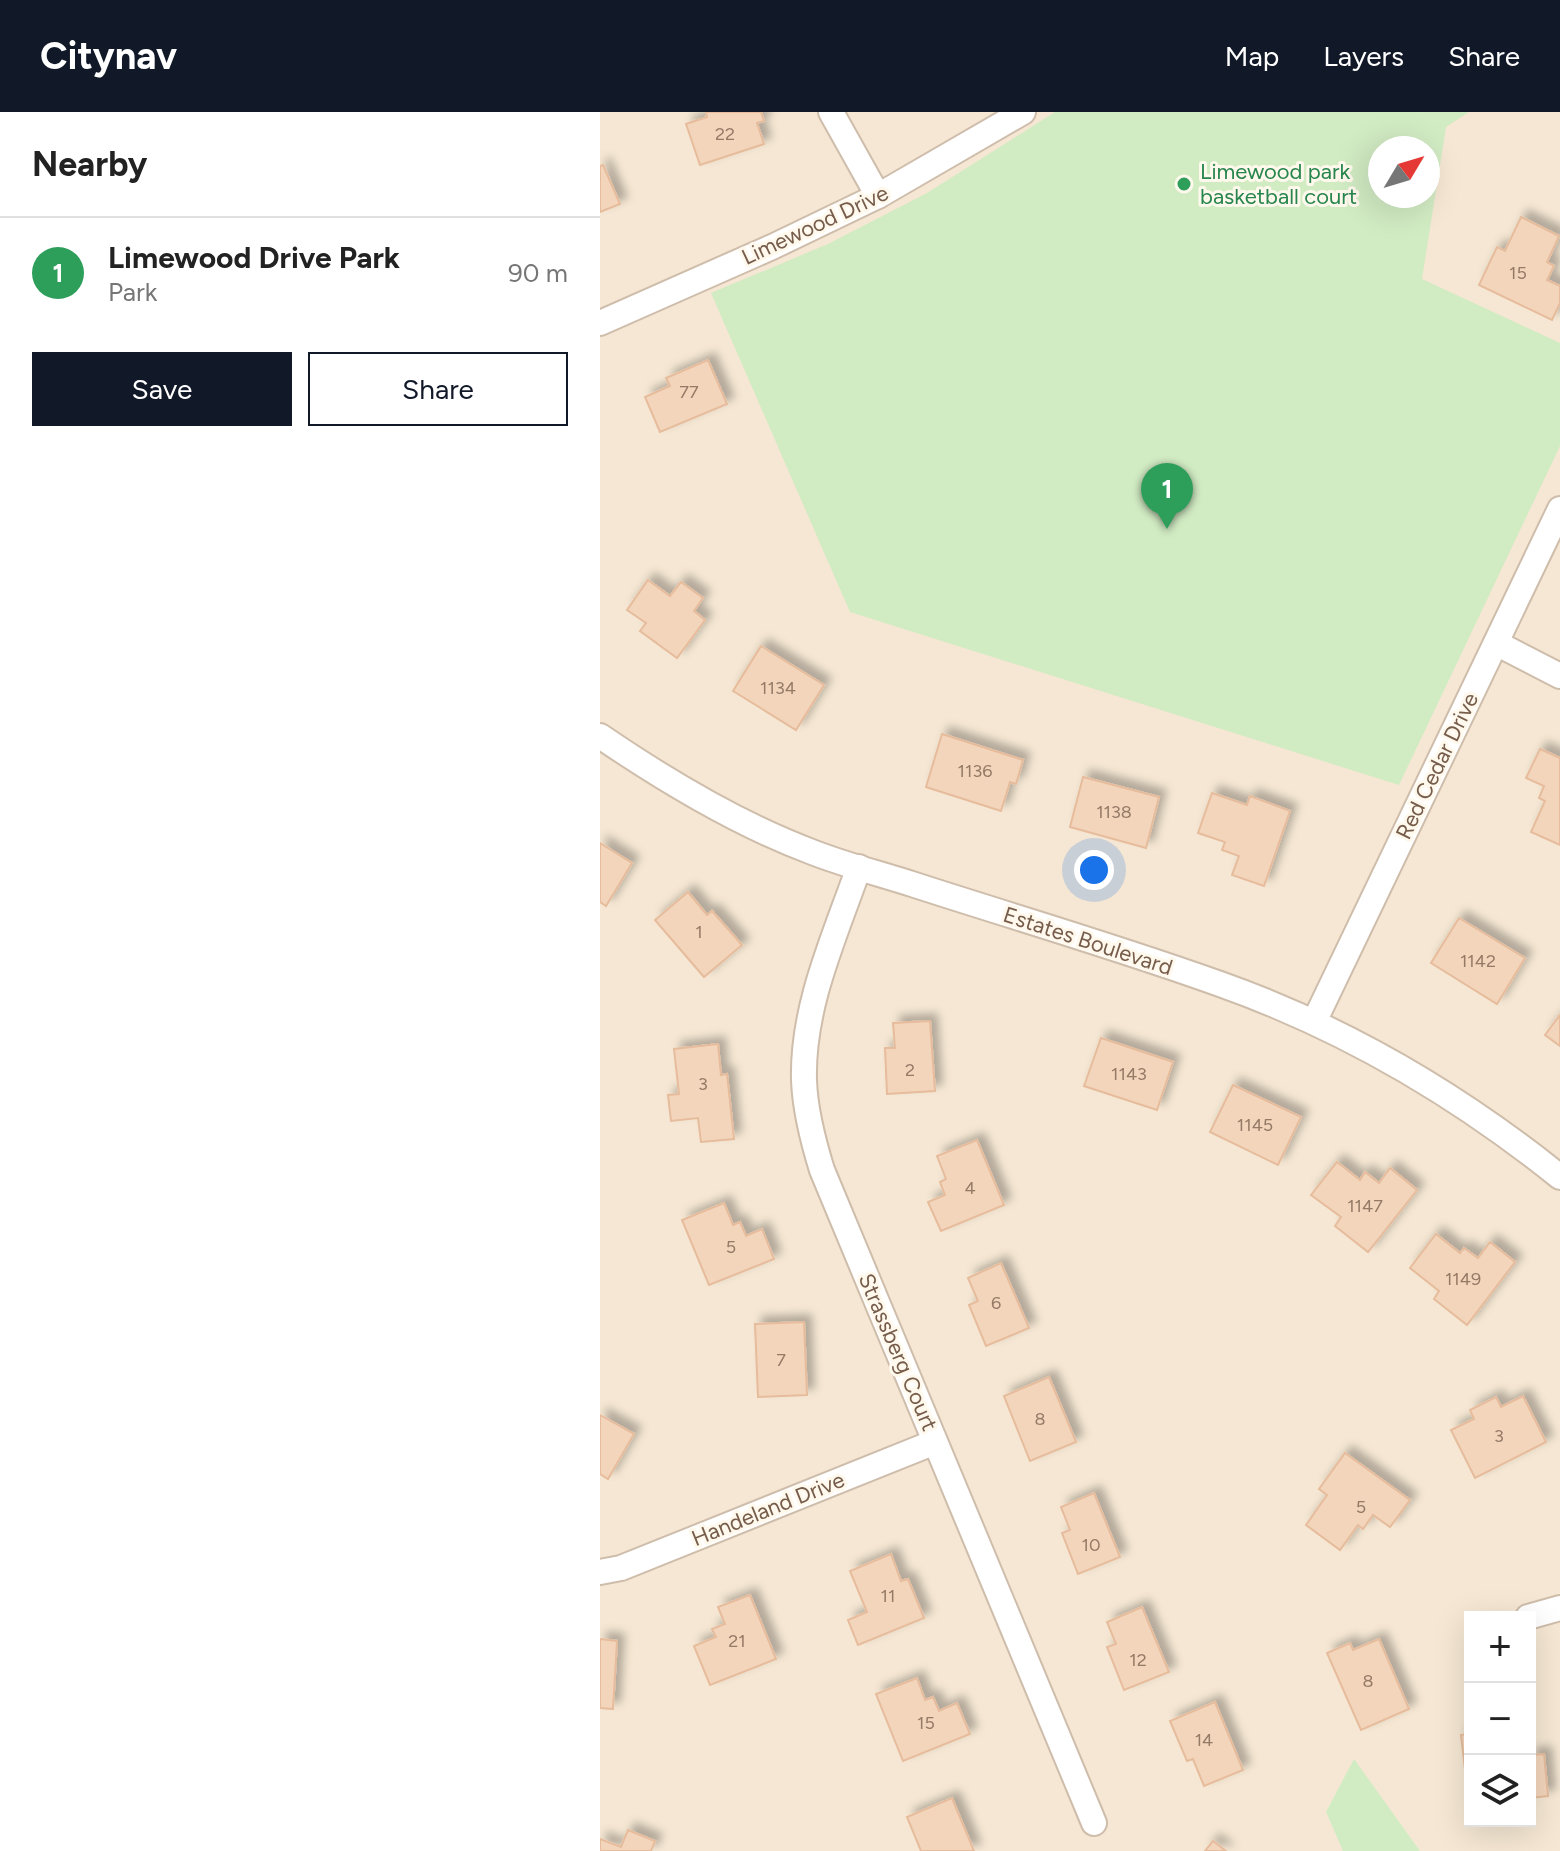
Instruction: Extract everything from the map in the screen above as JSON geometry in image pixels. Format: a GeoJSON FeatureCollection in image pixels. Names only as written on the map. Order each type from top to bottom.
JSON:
{"type":"FeatureCollection","features":[{"type":"Feature","properties":{"kind":"street"},"geometry":{"type":"LineString","coordinates":[[831,112],[878,196]]}},
{"type":"Feature","properties":{"kind":"street","name":"Limewood Drive"},"geometry":{"type":"LineString","coordinates":[[600,323],[878,196],[1023,112]]}},
{"type":"Feature","properties":{"kind":"street","name":"Red Cedar Drive"},"geometry":{"type":"LineString","coordinates":[[1314,1022],[1560,509]]}},
{"type":"Feature","properties":{"kind":"street"},"geometry":{"type":"LineString","coordinates":[[1496,643],[1560,676]]}},
{"type":"Feature","properties":{"kind":"street","name":"Estates Boulevard"},"geometry":{"type":"LineString","coordinates":[[600,736],[670,781],[741,820],[811,852],[1222,984],[1314,1022],[1385,1058],[1454,1099],[1560,1177]]}},
{"type":"Feature","properties":{"kind":"street","name":"Strassberg Court"},"geometry":{"type":"LineString","coordinates":[[859,867],[813,1000],[805,1042],[808,1124],[822,1170],[1094,1823]]}},
{"type":"Feature","properties":{"kind":"street","name":"Handeland Drive"},"geometry":{"type":"LineString","coordinates":[[600,1572],[621,1568],[935,1442]]}},
{"type":"Feature","properties":{"kind":"street"},"geometry":{"type":"LineString","coordinates":[[1536,1615],[1560,1608]]}},
{"type":"Feature","properties":{"kind":"shaded area"},"geometry":{"type":"Polygon","coordinates":[[[600,112],[1560,112],[1560,1851],[1420,1851],[1354,1760],[1326,1812],[1343,1851],[600,1851],[600,112]]]}},
{"type":"Feature","properties":{"kind":"green space"},"geometry":{"type":"Polygon","coordinates":[[[1055,112],[1469,112],[1446,127],[1440,165],[1440,136],[1368,136],[1368,208],[1433,208],[1422,279],[1560,343],[1560,446],[1399,785],[850,612],[711,293],[828,244],[927,193],[1055,112]]]}},
{"type":"Feature","properties":{"kind":"green space"},"geometry":{"type":"Polygon","coordinates":[[[1354,1759],[1420,1851],[1343,1851],[1326,1812],[1354,1759]]]}},
{"type":"Feature","properties":{"kind":"building"},"geometry":{"type":"Polygon","coordinates":[[[706,112],[761,112],[764,121],[757,123],[764,144],[700,165],[686,124],[707,117],[706,112]]]}},
{"type":"Feature","properties":{"kind":"building"},"geometry":{"type":"Polygon","coordinates":[[[603,165],[620,204],[600,212],[600,166],[603,165]]]}},
{"type":"Feature","properties":{"kind":"building"},"geometry":{"type":"Polygon","coordinates":[[[1521,217],[1559,236],[1547,262],[1554,266],[1547,280],[1560,286],[1560,303],[1552,320],[1479,285],[1497,247],[1505,251],[1521,217]]]}},
{"type":"Feature","properties":{"kind":"building"},"geometry":{"type":"Polygon","coordinates":[[[708,360],[727,404],[660,432],[645,397],[670,386],[666,378],[708,360]]]}},
{"type":"Feature","properties":{"kind":"building"},"geometry":{"type":"Polygon","coordinates":[[[648,580],[670,596],[681,582],[703,598],[694,611],[705,620],[677,658],[640,631],[646,623],[627,610],[648,580]]]}},
{"type":"Feature","properties":{"kind":"building"},"geometry":{"type":"Polygon","coordinates":[[[761,646],[824,685],[796,730],[733,691],[761,646]]]}},
{"type":"Feature","properties":{"kind":"building"},"geometry":{"type":"Polygon","coordinates":[[[942,734],[1023,760],[1016,784],[1010,782],[1001,811],[926,787],[942,734]]]}},
{"type":"Feature","properties":{"kind":"building"},"geometry":{"type":"Polygon","coordinates":[[[1540,749],[1560,758],[1560,845],[1531,832],[1545,801],[1539,798],[1544,786],[1526,778],[1540,749]]]}},
{"type":"Feature","properties":{"kind":"building"},"geometry":{"type":"Polygon","coordinates":[[[1083,777],[1159,797],[1146,848],[1070,827],[1083,777]]]}},
{"type":"Feature","properties":{"kind":"building"},"geometry":{"type":"Polygon","coordinates":[[[1212,793],[1247,805],[1250,796],[1290,811],[1264,886],[1232,875],[1239,856],[1222,850],[1225,842],[1198,833],[1212,793]]]}},
{"type":"Feature","properties":{"kind":"building"},"geometry":{"type":"Polygon","coordinates":[[[600,843],[632,863],[606,906],[600,902],[600,843]]]}},
{"type":"Feature","properties":{"kind":"building"},"geometry":{"type":"Polygon","coordinates":[[[688,892],[707,915],[712,911],[742,945],[704,977],[655,920],[688,892]]]}},
{"type":"Feature","properties":{"kind":"building"},"geometry":{"type":"Polygon","coordinates":[[[1459,918],[1525,958],[1497,1004],[1431,963],[1459,918]]]}},
{"type":"Feature","properties":{"kind":"building"},"geometry":{"type":"Polygon","coordinates":[[[1560,1015],[1560,1046],[1545,1035],[1560,1015]]]}},
{"type":"Feature","properties":{"kind":"building"},"geometry":{"type":"Polygon","coordinates":[[[930,1021],[935,1091],[887,1094],[885,1048],[895,1048],[893,1023],[930,1021]]]}},
{"type":"Feature","properties":{"kind":"building"},"geometry":{"type":"Polygon","coordinates":[[[1101,1038],[1173,1062],[1157,1110],[1084,1086],[1101,1038]]]}},
{"type":"Feature","properties":{"kind":"building"},"geometry":{"type":"Polygon","coordinates":[[[718,1044],[721,1075],[727,1074],[734,1139],[701,1142],[698,1118],[671,1121],[668,1095],[679,1094],[674,1049],[718,1044]]]}},
{"type":"Feature","properties":{"kind":"building"},"geometry":{"type":"Polygon","coordinates":[[[1233,1085],[1301,1117],[1278,1165],[1210,1132],[1233,1085]]]}},
{"type":"Feature","properties":{"kind":"building"},"geometry":{"type":"Polygon","coordinates":[[[977,1140],[1004,1205],[941,1231],[928,1202],[945,1195],[940,1182],[946,1179],[937,1156],[977,1140]]]}},
{"type":"Feature","properties":{"kind":"building"},"geometry":{"type":"Polygon","coordinates":[[[1337,1162],[1360,1180],[1365,1172],[1379,1183],[1390,1168],[1417,1190],[1368,1252],[1335,1226],[1341,1217],[1311,1195],[1337,1162]]]}},
{"type":"Feature","properties":{"kind":"building"},"geometry":{"type":"Polygon","coordinates":[[[724,1203],[733,1225],[740,1222],[746,1236],[762,1229],[774,1259],[709,1285],[682,1220],[724,1203]]]}},
{"type":"Feature","properties":{"kind":"building"},"geometry":{"type":"Polygon","coordinates":[[[1436,1234],[1460,1253],[1464,1248],[1478,1258],[1490,1242],[1515,1262],[1467,1325],[1434,1299],[1439,1291],[1410,1268],[1436,1234]]]}},
{"type":"Feature","properties":{"kind":"building"},"geometry":{"type":"Polygon","coordinates":[[[1001,1263],[1029,1328],[986,1346],[969,1305],[978,1301],[968,1278],[1001,1263]]]}},
{"type":"Feature","properties":{"kind":"building"},"geometry":{"type":"Polygon","coordinates":[[[804,1322],[807,1395],[758,1397],[755,1324],[804,1322]]]}},
{"type":"Feature","properties":{"kind":"building"},"geometry":{"type":"Polygon","coordinates":[[[1049,1377],[1076,1442],[1030,1461],[1004,1396],[1049,1377]]]}},
{"type":"Feature","properties":{"kind":"building"},"geometry":{"type":"Polygon","coordinates":[[[1523,1396],[1546,1442],[1475,1478],[1451,1430],[1474,1419],[1470,1410],[1496,1397],[1501,1407],[1523,1396]]]}},
{"type":"Feature","properties":{"kind":"building"},"geometry":{"type":"Polygon","coordinates":[[[600,1415],[634,1434],[608,1479],[600,1474],[600,1415]]]}},
{"type":"Feature","properties":{"kind":"building"},"geometry":{"type":"Polygon","coordinates":[[[1345,1453],[1410,1500],[1390,1527],[1373,1515],[1363,1529],[1358,1525],[1340,1550],[1306,1525],[1327,1495],[1319,1489],[1345,1453]]]}},
{"type":"Feature","properties":{"kind":"building"},"geometry":{"type":"Polygon","coordinates":[[[1094,1493],[1120,1557],[1078,1574],[1062,1533],[1070,1530],[1061,1507],[1094,1493]]]}},
{"type":"Feature","properties":{"kind":"building"},"geometry":{"type":"Polygon","coordinates":[[[891,1554],[901,1581],[908,1579],[924,1618],[858,1645],[848,1620],[867,1612],[850,1571],[891,1554]]]}},
{"type":"Feature","properties":{"kind":"building"},"geometry":{"type":"Polygon","coordinates":[[[750,1595],[776,1659],[710,1685],[694,1646],[716,1637],[712,1629],[725,1624],[718,1607],[750,1595]]]}},
{"type":"Feature","properties":{"kind":"building"},"geometry":{"type":"Polygon","coordinates":[[[1142,1607],[1169,1672],[1124,1690],[1107,1647],[1116,1644],[1107,1622],[1142,1607]]]}},
{"type":"Feature","properties":{"kind":"building"},"geometry":{"type":"Polygon","coordinates":[[[600,1639],[617,1641],[613,1709],[600,1708],[600,1639]]]}},
{"type":"Feature","properties":{"kind":"building"},"geometry":{"type":"Polygon","coordinates":[[[1379,1639],[1409,1709],[1361,1730],[1327,1653],[1350,1643],[1353,1650],[1379,1639]]]}},
{"type":"Feature","properties":{"kind":"building"},"geometry":{"type":"Polygon","coordinates":[[[917,1678],[925,1700],[933,1697],[939,1711],[957,1703],[970,1734],[903,1761],[876,1694],[917,1678]]]}},
{"type":"Feature","properties":{"kind":"building"},"geometry":{"type":"Polygon","coordinates":[[[1215,1702],[1243,1770],[1204,1786],[1193,1759],[1187,1761],[1170,1721],[1215,1702]]]}},
{"type":"Feature","properties":{"kind":"building"},"geometry":{"type":"Polygon","coordinates":[[[1544,1754],[1548,1796],[1536,1797],[1536,1755],[1544,1754]]]}},
{"type":"Feature","properties":{"kind":"building"},"geometry":{"type":"Polygon","coordinates":[[[952,1798],[974,1851],[921,1851],[907,1817],[952,1798]]]}},
{"type":"Feature","properties":{"kind":"building"},"geometry":{"type":"Polygon","coordinates":[[[628,1830],[655,1841],[651,1851],[600,1851],[600,1839],[621,1847],[628,1830]]]}},
{"type":"Feature","properties":{"kind":"building"},"geometry":{"type":"Polygon","coordinates":[[[1213,1841],[1226,1851],[1205,1851],[1213,1841]]]}},
{"type":"Feature","properties":{"kind":"place","name":"Limewood park basketball court"},"geometry":{"type":"Point","coordinates":[1184,184]}},
{"type":"Feature","properties":{"kind":"place","name":"Limewood Drive Park"},"geometry":{"type":"Point","coordinates":[1167,529]}}]}
